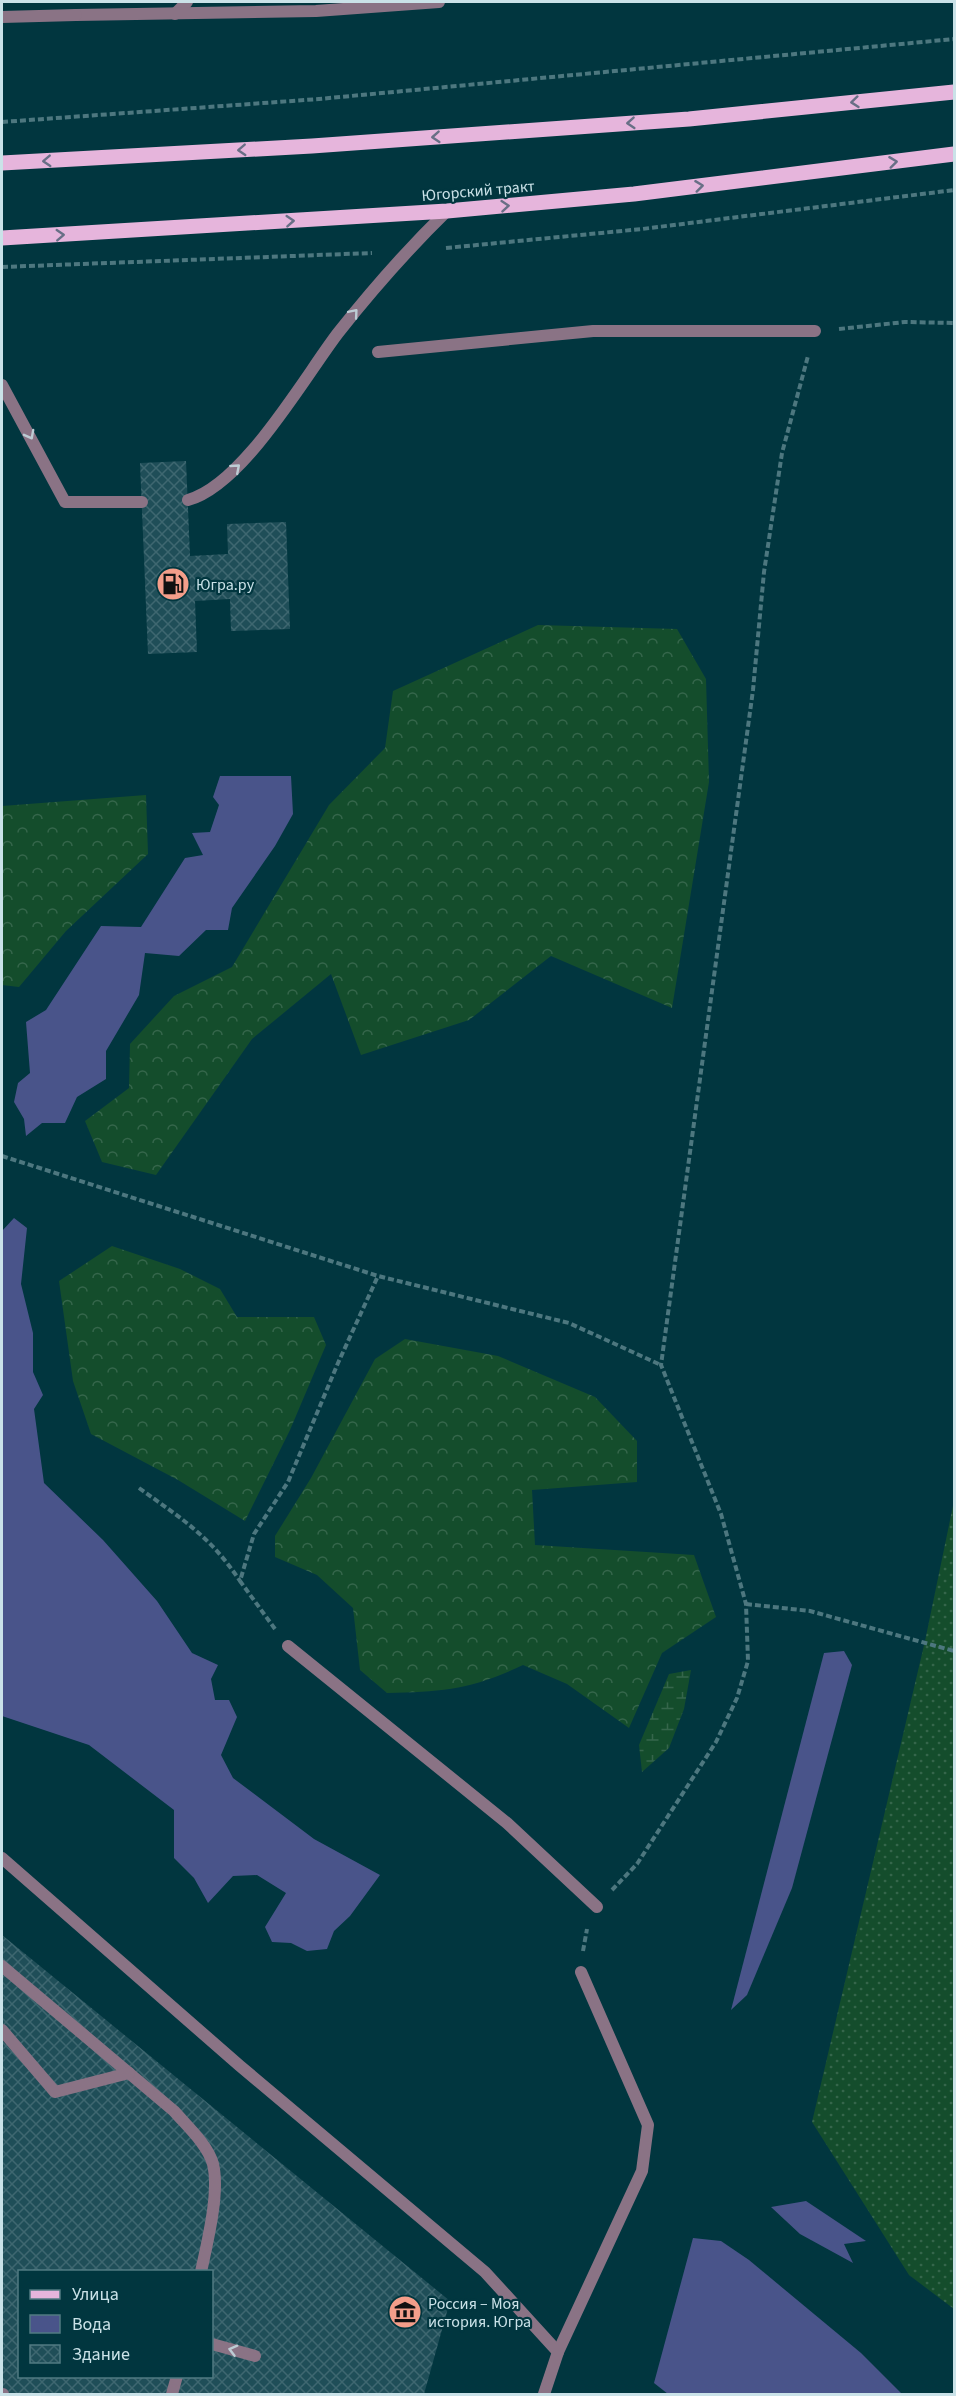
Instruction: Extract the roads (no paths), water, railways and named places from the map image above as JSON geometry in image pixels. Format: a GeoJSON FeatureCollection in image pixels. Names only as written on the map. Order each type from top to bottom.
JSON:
{"type":"FeatureCollection","features":[{"type":"Feature","properties":{"kind":"main road"},"geometry":{"type":"LineString","coordinates":[[2,164],[312,146],[689,119],[954,92]]}},
{"type":"Feature","properties":{"kind":"main road","name":"Югорский тракт"},"geometry":{"type":"LineString","coordinates":[[2,238],[447,211],[634,194],[954,154]]}},
{"type":"Feature","properties":{"kind":"street"},"geometry":{"type":"LineString","coordinates":[[175,14],[187,2]]}},
{"type":"Feature","properties":{"kind":"street"},"geometry":{"type":"LineString","coordinates":[[2,17],[316,11],[439,2]]}},
{"type":"Feature","properties":{"kind":"street"},"geometry":{"type":"LineString","coordinates":[[188,500],[199,497],[241,464],[339,332],[406,251],[447,211]]}},
{"type":"Feature","properties":{"kind":"street"},"geometry":{"type":"LineString","coordinates":[[378,352],[592,332],[815,331]]}},
{"type":"Feature","properties":{"kind":"street"},"geometry":{"type":"LineString","coordinates":[[2,385],[65,502],[142,502]]}},
{"type":"Feature","properties":{"kind":"street"},"geometry":{"type":"LineString","coordinates":[[288,1646],[507,1823],[597,1907]]}},
{"type":"Feature","properties":{"kind":"street"},"geometry":{"type":"LineString","coordinates":[[2,1858],[240,2066],[485,2272],[558,2352]]}},
{"type":"Feature","properties":{"kind":"street"},"geometry":{"type":"LineString","coordinates":[[2,1966],[174,2111],[198,2139],[213,2164],[214,2193],[201,2270]]}},
{"type":"Feature","properties":{"kind":"street"},"geometry":{"type":"LineString","coordinates":[[544,2394],[558,2352],[642,2171],[648,2125],[581,1972]]}},
{"type":"Feature","properties":{"kind":"street"},"geometry":{"type":"LineString","coordinates":[[2,2030],[55,2092],[129,2073]]}},
{"type":"Feature","properties":{"kind":"street"},"geometry":{"type":"LineString","coordinates":[[213,2344],[255,2356]]}},
{"type":"Feature","properties":{"kind":"street"},"geometry":{"type":"LineString","coordinates":[[172,2394],[176,2378]]}},
{"type":"Feature","properties":{"kind":"water"},"geometry":{"type":"Polygon","coordinates":[[[220,776],[291,776],[293,814],[275,846],[232,908],[228,930],[206,930],[179,956],[145,953],[139,995],[106,1051],[106,1079],[77,1097],[65,1123],[42,1123],[26,1136],[24,1119],[14,1102],[18,1083],[30,1073],[26,1022],[46,1010],[101,926],[141,927],[185,858],[203,855],[192,833],[210,832],[219,805],[213,797],[220,776]]]}},
{"type":"Feature","properties":{"kind":"water"},"geometry":{"type":"Polygon","coordinates":[[[14,1218],[27,1228],[21,1284],[33,1333],[33,1372],[43,1395],[34,1409],[44,1483],[103,1540],[157,1601],[192,1653],[218,1665],[211,1679],[215,1700],[229,1700],[237,1717],[221,1755],[233,1778],[314,1839],[380,1875],[350,1916],[334,1931],[327,1949],[307,1951],[291,1943],[272,1942],[265,1927],[286,1893],[257,1875],[233,1876],[208,1903],[194,1878],[174,1858],[174,1810],[89,1745],[2,1716],[2,1231],[14,1218]]]}},
{"type":"Feature","properties":{"kind":"water"},"geometry":{"type":"Polygon","coordinates":[[[844,1651],[852,1665],[792,1888],[747,1995],[731,2010],[824,1653],[844,1651]]]}},
{"type":"Feature","properties":{"kind":"water"},"geometry":{"type":"Polygon","coordinates":[[[806,2201],[866,2241],[844,2244],[853,2263],[800,2234],[771,2207],[806,2201]]]}},
{"type":"Feature","properties":{"kind":"water"},"geometry":{"type":"Polygon","coordinates":[[[693,2238],[721,2241],[749,2260],[861,2353],[902,2394],[668,2394],[654,2383],[693,2238]]]}},
{"type":"Feature","properties":{"kind":"place","name":"Югра.ру"},"geometry":{"type":"Point","coordinates":[173,584]}},
{"type":"Feature","properties":{"kind":"place","name":"Россия – Моя история. Югра"},"geometry":{"type":"Point","coordinates":[405,2312]}}]}
